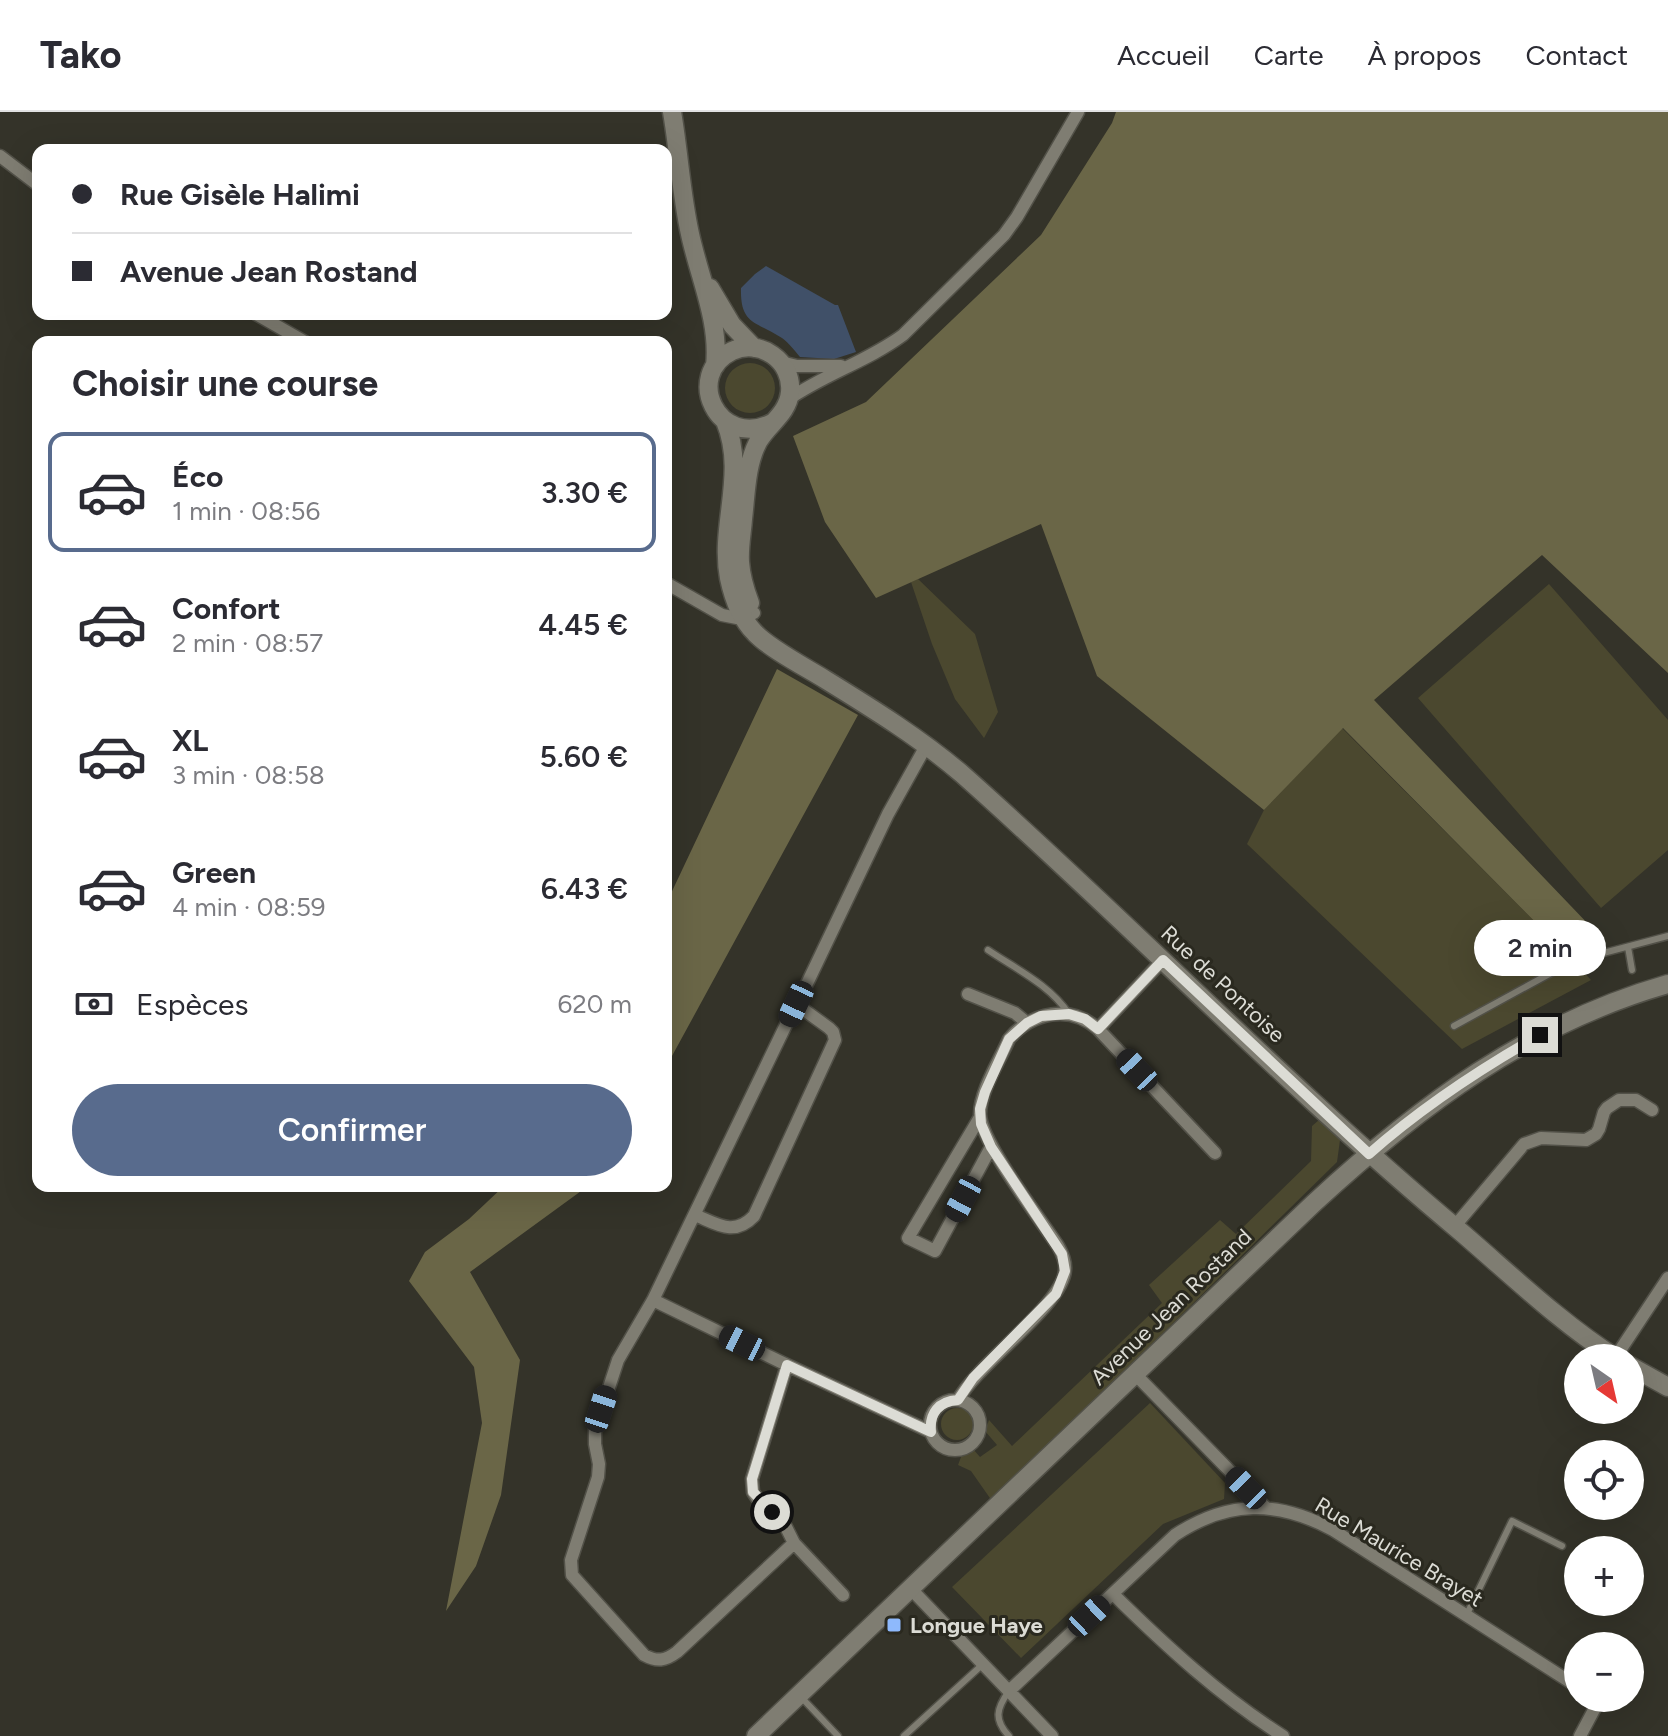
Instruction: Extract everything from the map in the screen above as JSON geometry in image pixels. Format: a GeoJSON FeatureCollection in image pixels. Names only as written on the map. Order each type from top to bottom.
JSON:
{"type":"FeatureCollection","features":[{"type":"Feature","properties":{"kind":"street"},"geometry":{"type":"LineString","coordinates":[[672,112],[689,230],[714,330],[716,356],[709,395],[713,407],[725,421],[736,427],[760,428],[772,423]]}},
{"type":"Feature","properties":{"kind":"street"},"geometry":{"type":"LineString","coordinates":[[789,399],[814,382],[903,335],[1004,235],[1078,112]]}},
{"type":"Feature","properties":{"kind":"street"},"geometry":{"type":"LineString","coordinates":[[0,156],[32,180]]}},
{"type":"Feature","properties":{"kind":"street"},"geometry":{"type":"LineString","coordinates":[[700,271],[732,325],[754,348]]}},
{"type":"Feature","properties":{"kind":"street"},"geometry":{"type":"LineString","coordinates":[[266,320],[294,336]]}},
{"type":"Feature","properties":{"kind":"street"},"geometry":{"type":"LineString","coordinates":[[715,366],[735,350],[754,348],[771,353],[781,362],[790,379],[789,399],[781,415],[760,438],[748,477],[740,549],[749,615]]}},
{"type":"Feature","properties":{"kind":"street"},"geometry":{"type":"LineString","coordinates":[[781,362],[809,367],[848,365]]}},
{"type":"Feature","properties":{"kind":"street"},"geometry":{"type":"LineString","coordinates":[[725,421],[732,441],[734,467],[726,549],[728,571],[733,593],[749,615]]}},
{"type":"Feature","properties":{"kind":"street"},"geometry":{"type":"LineString","coordinates":[[672,586],[729,618],[749,615]]}},
{"type":"Feature","properties":{"kind":"street","name":"Rue de Pontoise"},"geometry":{"type":"LineString","coordinates":[[749,615],[761,639],[899,726],[984,793],[1369,1154],[1596,1344]]}},
{"type":"Feature","properties":{"kind":"street"},"geometry":{"type":"LineString","coordinates":[[794,1543],[677,1652],[660,1660],[644,1655],[572,1575],[571,1560],[599,1471],[595,1430],[618,1360],[653,1300],[888,814],[926,746]]}},
{"type":"Feature","properties":{"kind":"street"},"geometry":{"type":"LineString","coordinates":[[1098,1029],[1163,960]]}},
{"type":"Feature","properties":{"kind":"street","name":"Avenue Jean Rostand"},"geometry":{"type":"LineString","coordinates":[[756,1736],[1369,1154],[1437,1100],[1540,1035],[1588,1012],[1668,984]]}},
{"type":"Feature","properties":{"kind":"street"},"geometry":{"type":"LineString","coordinates":[[968,994],[1015,1013],[1027,1023]]}},
{"type":"Feature","properties":{"kind":"street"},"geometry":{"type":"LineString","coordinates":[[695,1215],[728,1228],[745,1225],[754,1216],[835,1040],[829,1028],[796,1004]]}},
{"type":"Feature","properties":{"kind":"street"},"geometry":{"type":"LineString","coordinates":[[991,1147],[935,1251],[908,1238],[980,1117],[985,1092],[1009,1039],[1027,1023],[1041,1016],[1069,1014],[1085,1019],[1098,1029],[1215,1153]]}},
{"type":"Feature","properties":{"kind":"street"},"geometry":{"type":"LineString","coordinates":[[1454,1227],[1524,1144],[1541,1138],[1586,1140],[1596,1134],[1604,1112],[1613,1103],[1625,1099],[1636,1100],[1652,1110]]}},
{"type":"Feature","properties":{"kind":"street"},"geometry":{"type":"LineString","coordinates":[[958,1400],[979,1371],[1049,1303],[1061,1286],[1065,1271],[1058,1246],[991,1147],[980,1117]]}},
{"type":"Feature","properties":{"kind":"street"},"geometry":{"type":"LineString","coordinates":[[1625,1344],[1668,1278]]}},
{"type":"Feature","properties":{"kind":"street"},"geometry":{"type":"LineString","coordinates":[[653,1300],[931,1432]]}},
{"type":"Feature","properties":{"kind":"street"},"geometry":{"type":"LineString","coordinates":[[787,1365],[752,1486],[757,1498],[786,1527],[794,1543],[843,1595]]}},
{"type":"Feature","properties":{"kind":"street"},"geometry":{"type":"LineString","coordinates":[[1135,1374],[1266,1508]]}},
{"type":"Feature","properties":{"kind":"street"},"geometry":{"type":"LineString","coordinates":[[1644,1374],[1668,1387]]}},
{"type":"Feature","properties":{"kind":"street"},"geometry":{"type":"LineString","coordinates":[[958,1400],[970,1405],[978,1416],[979,1430],[965,1447],[947,1448],[939,1444],[931,1432],[930,1422],[936,1409],[944,1403],[958,1400]]}},
{"type":"Feature","properties":{"kind":"street","name":"Rue Maurice Brayet"},"geometry":{"type":"LineString","coordinates":[[1009,1691],[1184,1529],[1227,1512],[1266,1508],[1293,1513],[1319,1523],[1564,1678]]}},
{"type":"Feature","properties":{"kind":"street"},"geometry":{"type":"LineString","coordinates":[[911,1589],[1052,1736]]}},
{"type":"Feature","properties":{"kind":"street"},"geometry":{"type":"LineString","coordinates":[[1113,1594],[1179,1657],[1283,1736]]}},
{"type":"Feature","properties":{"kind":"street"},"geometry":{"type":"LineString","coordinates":[[1580,1736],[1593,1712]]}},
{"type":"Feature","properties":{"kind":"lane"},"geometry":{"type":"LineString","coordinates":[[1454,1026],[1573,961],[1668,936]]}},
{"type":"Feature","properties":{"kind":"lane"},"geometry":{"type":"LineString","coordinates":[[1628,947],[1632,970]]}},
{"type":"Feature","properties":{"kind":"lane"},"geometry":{"type":"LineString","coordinates":[[988,950],[1049,990],[1069,1014]]}},
{"type":"Feature","properties":{"kind":"lane"},"geometry":{"type":"LineString","coordinates":[[1466,1615],[1512,1521],[1562,1546]]}},
{"type":"Feature","properties":{"kind":"lane"},"geometry":{"type":"LineString","coordinates":[[904,1736],[982,1665]]}},
{"type":"Feature","properties":{"kind":"lane"},"geometry":{"type":"LineString","coordinates":[[1009,1691],[998,1712],[1000,1725],[1009,1736]]}},
{"type":"Feature","properties":{"kind":"lane"},"geometry":{"type":"LineString","coordinates":[[799,1695],[838,1736]]}},
{"type":"Feature","properties":{"kind":"shaded area"},"geometry":{"type":"Polygon","coordinates":[[[1116,112],[1668,112],[1668,673],[1542,555],[1374,700],[1591,927],[1563,950],[1343,728],[1264,810],[1097,676],[1041,524],[876,598],[825,522],[793,436],[866,402],[1041,235],[1116,112]]]}},
{"type":"Feature","properties":{"kind":"shaded area"},"geometry":{"type":"Polygon","coordinates":[[[750,363],[768,370],[775,388],[768,406],[750,413],[732,406],[725,388],[732,370],[750,363]]]}},
{"type":"Feature","properties":{"kind":"shaded area"},"geometry":{"type":"Polygon","coordinates":[[[918,579],[975,634],[998,712],[984,738],[955,699],[932,644],[911,582],[918,579]]]}},
{"type":"Feature","properties":{"kind":"shaded area"},"geometry":{"type":"Polygon","coordinates":[[[1549,584],[1668,720],[1668,850],[1601,908],[1418,698],[1549,584]]]}},
{"type":"Feature","properties":{"kind":"shaded area"},"geometry":{"type":"Polygon","coordinates":[[[777,669],[858,715],[672,1056],[672,891],[777,669]]]}},
{"type":"Feature","properties":{"kind":"shaded area"},"geometry":{"type":"Polygon","coordinates":[[[1342,728],[1591,980],[1462,1049],[1247,844],[1264,810],[1342,728]]]}},
{"type":"Feature","properties":{"kind":"shaded area"},"geometry":{"type":"Polygon","coordinates":[[[1319,1120],[1340,1140],[1337,1162],[992,1501],[971,1471],[958,1465],[961,1457],[973,1449],[980,1457],[997,1445],[985,1431],[989,1420],[1012,1446],[1162,1303],[1149,1285],[1220,1220],[1236,1234],[1311,1161],[1312,1126],[1319,1120]]]}},
{"type":"Feature","properties":{"kind":"shaded area"},"geometry":{"type":"Polygon","coordinates":[[[498,1192],[580,1192],[470,1272],[520,1360],[501,1495],[476,1566],[446,1611],[482,1423],[474,1367],[409,1281],[425,1252],[469,1219],[498,1192]]]}},
{"type":"Feature","properties":{"kind":"shaded area"},"geometry":{"type":"Polygon","coordinates":[[[1150,1403],[1225,1483],[1224,1499],[1163,1524],[1021,1658],[952,1587],[1150,1403]]]}},
{"type":"Feature","properties":{"kind":"shaded area"},"geometry":{"type":"Polygon","coordinates":[[[957,1408],[968,1413],[973,1424],[968,1435],[957,1440],[946,1435],[941,1424],[946,1413],[957,1408]]]}},
{"type":"Feature","properties":{"kind":"water"},"geometry":{"type":"Polygon","coordinates":[[[766,266],[838,305],[856,352],[834,359],[800,357],[782,338],[751,320],[743,309],[741,288],[766,266]]]}},
{"type":"Feature","properties":{"kind":"place","name":"Longue Haye"},"geometry":{"type":"Point","coordinates":[894,1625]}},
{"type":"Feature","properties":{"kind":"route"},"geometry":{"type":"LineString","coordinates":[[772,1512],[753,1492],[752,1479],[787,1365],[931,1432],[930,1422],[936,1409],[944,1403],[958,1400],[973,1378],[1049,1303],[1061,1286],[1065,1271],[1062,1254],[991,1147],[980,1117],[985,1092],[1009,1039],[1027,1023],[1041,1016],[1069,1014],[1085,1019],[1098,1029],[1163,960],[1369,1154],[1437,1100],[1540,1035]]}}]}
